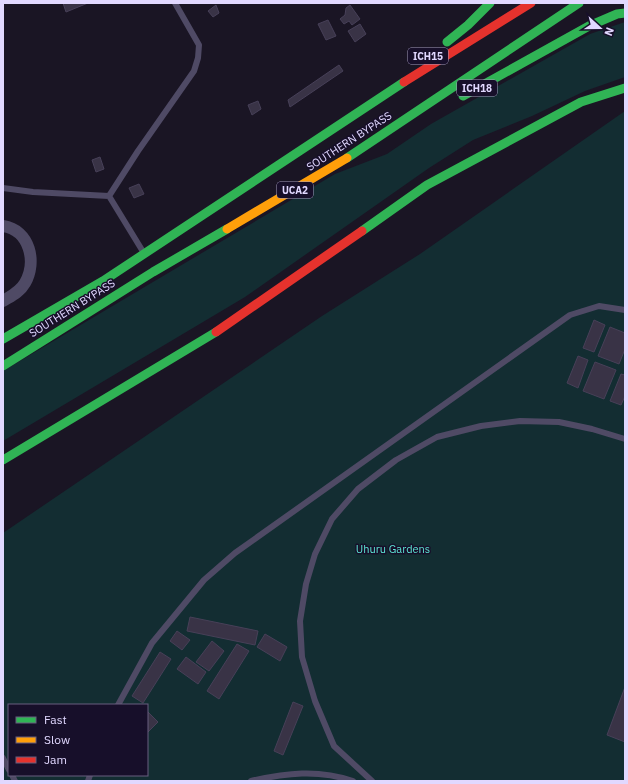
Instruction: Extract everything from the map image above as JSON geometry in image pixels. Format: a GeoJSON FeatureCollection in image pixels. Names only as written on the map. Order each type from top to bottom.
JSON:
{"type":"FeatureCollection","features":[{"type":"Feature","properties":{"kind":"highway","name":"ICH15"},"geometry":{"type":"LineString","coordinates":[[364,107],[468,25],[490,3]]}},
{"type":"Feature","properties":{"kind":"highway","name":"SOUTHERN BYPASS"},"geometry":{"type":"LineString","coordinates":[[3,339],[103,281],[364,107],[531,3]]}},
{"type":"Feature","properties":{"kind":"highway","name":"SOUTHERN BYPASS"},"geometry":{"type":"LineString","coordinates":[[3,366],[153,272],[332,168],[579,3]]}},
{"type":"Feature","properties":{"kind":"highway","name":"ICH18"},"geometry":{"type":"LineString","coordinates":[[452,103],[589,26],[617,14],[625,13]]}},
{"type":"Feature","properties":{"kind":"highway"},"geometry":{"type":"LineString","coordinates":[[3,460],[218,331],[427,186],[581,102],[625,88]]}},
{"type":"Feature","properties":{"kind":"highway"},"geometry":{"type":"LineString","coordinates":[[332,168],[378,147],[398,135]]}},
{"type":"Feature","properties":{"kind":"street"},"geometry":{"type":"LineString","coordinates":[[3,226],[18,231],[23,236],[30,253],[30,262],[25,284],[20,291],[3,301]]}},
{"type":"Feature","properties":{"kind":"lane"},"geometry":{"type":"LineString","coordinates":[[109,196],[194,71],[198,58],[199,46],[175,3]]}},
{"type":"Feature","properties":{"kind":"lane"},"geometry":{"type":"LineString","coordinates":[[3,188],[33,192],[109,196]]}},
{"type":"Feature","properties":{"kind":"lane"},"geometry":{"type":"LineString","coordinates":[[109,196],[144,253]]}},
{"type":"Feature","properties":{"kind":"lane"},"geometry":{"type":"LineString","coordinates":[[119,704],[152,643],[204,580],[235,553],[570,314],[598,306],[625,310]]}},
{"type":"Feature","properties":{"kind":"lane"},"geometry":{"type":"LineString","coordinates":[[372,781],[334,746],[315,701],[302,656],[300,621],[306,584],[316,554],[332,519],[358,489],[396,460],[437,437],[481,426],[520,421],[559,422],[592,429],[625,439]]}},
{"type":"Feature","properties":{"kind":"lane"},"geometry":{"type":"LineString","coordinates":[[3,758],[8,768]]}},
{"type":"Feature","properties":{"kind":"lane"},"geometry":{"type":"LineString","coordinates":[[251,781],[298,773],[333,774],[353,781]]}},
{"type":"Feature","properties":{"kind":"green space"},"geometry":{"type":"Polygon","coordinates":[[[625,22],[625,77],[585,91],[532,116],[473,140],[429,168],[245,297],[3,441],[3,371],[335,174],[387,154],[431,124],[590,34],[625,22]]]}},
{"type":"Feature","properties":{"kind":"green space","name":"Uhuru Gardens"},"geometry":{"type":"Polygon","coordinates":[[[625,111],[625,781],[4,781],[3,533],[322,316],[420,254],[625,111]]]}},
{"type":"Feature","properties":{"kind":"building"},"geometry":{"type":"Polygon","coordinates":[[[63,3],[88,3],[66,12],[63,3]]]}},
{"type":"Feature","properties":{"kind":"building"},"geometry":{"type":"Polygon","coordinates":[[[216,5],[219,13],[213,17],[208,11],[216,5]]]}},
{"type":"Feature","properties":{"kind":"building"},"geometry":{"type":"Polygon","coordinates":[[[350,5],[360,19],[352,25],[349,21],[344,24],[340,19],[345,15],[346,8],[350,5]]]}},
{"type":"Feature","properties":{"kind":"building"},"geometry":{"type":"Polygon","coordinates":[[[328,20],[336,36],[326,40],[318,24],[328,20]]]}},
{"type":"Feature","properties":{"kind":"building"},"geometry":{"type":"Polygon","coordinates":[[[360,24],[366,34],[355,42],[348,31],[360,24]]]}},
{"type":"Feature","properties":{"kind":"building"},"geometry":{"type":"Polygon","coordinates":[[[339,65],[343,71],[290,107],[288,100],[339,65]]]}},
{"type":"Feature","properties":{"kind":"building"},"geometry":{"type":"Polygon","coordinates":[[[258,101],[261,109],[252,115],[248,105],[258,101]]]}},
{"type":"Feature","properties":{"kind":"building"},"geometry":{"type":"Polygon","coordinates":[[[100,157],[104,169],[96,172],[92,160],[100,157]]]}},
{"type":"Feature","properties":{"kind":"building"},"geometry":{"type":"Polygon","coordinates":[[[139,184],[144,194],[134,198],[129,188],[139,184]]]}},
{"type":"Feature","properties":{"kind":"building"},"geometry":{"type":"Polygon","coordinates":[[[594,320],[605,325],[594,352],[583,348],[594,320]]]}},
{"type":"Feature","properties":{"kind":"building"},"geometry":{"type":"Polygon","coordinates":[[[610,327],[625,333],[625,349],[619,364],[598,356],[610,327]]]}},
{"type":"Feature","properties":{"kind":"building"},"geometry":{"type":"Polygon","coordinates":[[[578,356],[588,360],[578,388],[567,383],[578,356]]]}},
{"type":"Feature","properties":{"kind":"building"},"geometry":{"type":"Polygon","coordinates":[[[595,362],[616,370],[604,399],[583,391],[595,362]]]}},
{"type":"Feature","properties":{"kind":"building"},"geometry":{"type":"Polygon","coordinates":[[[621,374],[625,375],[625,396],[621,405],[610,401],[621,374]]]}},
{"type":"Feature","properties":{"kind":"building"},"geometry":{"type":"Polygon","coordinates":[[[190,617],[258,631],[255,645],[187,631],[190,617]]]}},
{"type":"Feature","properties":{"kind":"building"},"geometry":{"type":"Polygon","coordinates":[[[177,631],[190,640],[182,650],[170,641],[177,631]]]}},
{"type":"Feature","properties":{"kind":"building"},"geometry":{"type":"Polygon","coordinates":[[[265,634],[287,647],[280,661],[257,647],[265,634]]]}},
{"type":"Feature","properties":{"kind":"building"},"geometry":{"type":"Polygon","coordinates":[[[212,641],[224,651],[209,671],[196,662],[212,641]]]}},
{"type":"Feature","properties":{"kind":"building"},"geometry":{"type":"Polygon","coordinates":[[[237,644],[249,651],[219,699],[207,691],[237,644]]]}},
{"type":"Feature","properties":{"kind":"building"},"geometry":{"type":"Polygon","coordinates":[[[160,652],[171,659],[143,703],[132,696],[160,652]]]}},
{"type":"Feature","properties":{"kind":"building"},"geometry":{"type":"Polygon","coordinates":[[[186,657],[206,672],[198,684],[177,669],[186,657]]]}},
{"type":"Feature","properties":{"kind":"building"},"geometry":{"type":"Polygon","coordinates":[[[625,687],[625,742],[607,735],[625,687]]]}},
{"type":"Feature","properties":{"kind":"building"},"geometry":{"type":"Polygon","coordinates":[[[293,702],[303,706],[283,755],[274,751],[293,702]]]}},
{"type":"Feature","properties":{"kind":"building"},"geometry":{"type":"Polygon","coordinates":[[[148,712],[158,722],[148,732],[148,712]]]}},
{"type":"Feature","properties":{"kind":"traffic: fast"},"geometry":{"type":"LineString","coordinates":[[447,42],[468,25],[490,3]]}},
{"type":"Feature","properties":{"kind":"traffic: fast"},"geometry":{"type":"LineString","coordinates":[[347,158],[579,3]]}},
{"type":"Feature","properties":{"kind":"traffic: fast"},"geometry":{"type":"LineString","coordinates":[[463,96],[589,26],[617,14],[625,13]]}},
{"type":"Feature","properties":{"kind":"traffic: fast"},"geometry":{"type":"LineString","coordinates":[[3,339],[103,281],[404,82]]}},
{"type":"Feature","properties":{"kind":"traffic: fast"},"geometry":{"type":"LineString","coordinates":[[362,231],[427,185],[581,102],[625,88]]}},
{"type":"Feature","properties":{"kind":"traffic: fast"},"geometry":{"type":"LineString","coordinates":[[3,366],[153,272],[227,229]]}},
{"type":"Feature","properties":{"kind":"traffic: fast"},"geometry":{"type":"LineString","coordinates":[[3,460],[216,332]]}},
{"type":"Feature","properties":{"kind":"traffic: slow"},"geometry":{"type":"LineString","coordinates":[[227,229],[347,158]]}},
{"type":"Feature","properties":{"kind":"traffic: jam"},"geometry":{"type":"LineString","coordinates":[[404,82],[531,3]]}},
{"type":"Feature","properties":{"kind":"traffic: jam"},"geometry":{"type":"LineString","coordinates":[[216,332],[362,231]]}}]}
